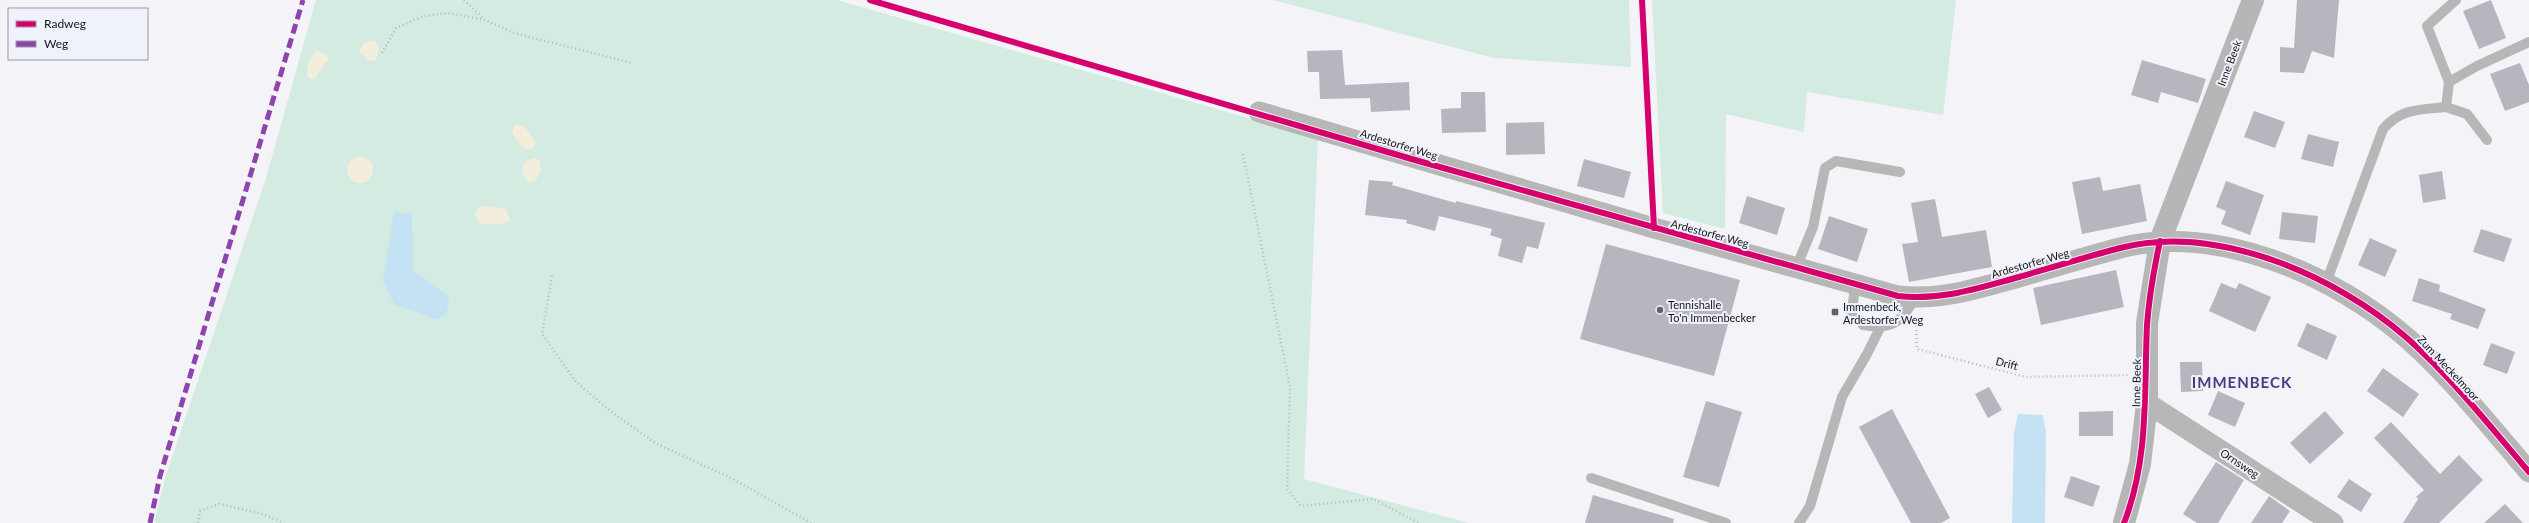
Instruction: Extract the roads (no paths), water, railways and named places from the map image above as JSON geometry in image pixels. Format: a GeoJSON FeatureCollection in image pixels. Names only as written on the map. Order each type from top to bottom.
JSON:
{"type":"FeatureCollection","features":[{"type":"Feature","properties":{"kind":"street","name":"Inne Beek"},"geometry":{"type":"LineString","coordinates":[[2124,523],[2140,464],[2147,403],[2146,375],[2148,323],[2160,241],[2253,0]]}},
{"type":"Feature","properties":{"kind":"street","name":"Ardestorfer Weg"},"geometry":{"type":"LineString","coordinates":[[1259,112],[1415,160],[1855,286],[1915,298],[1958,294],[2123,248],[2160,241]]}},
{"type":"Feature","properties":{"kind":"street","name":"Zum Meckelmoor"},"geometry":{"type":"LineString","coordinates":[[2160,241],[2204,243],[2242,251],[2276,262],[2326,283],[2382,318],[2412,343],[2446,377],[2529,472]]}},
{"type":"Feature","properties":{"kind":"street","name":"Ornsweg"},"geometry":{"type":"LineString","coordinates":[[2147,403],[2333,523]]}},
{"type":"Feature","properties":{"kind":"lane"},"geometry":{"type":"LineString","coordinates":[[2446,107],[2449,82],[2427,26],[2456,0]]}},
{"type":"Feature","properties":{"kind":"lane"},"geometry":{"type":"LineString","coordinates":[[2449,82],[2477,66],[2529,42]]}},
{"type":"Feature","properties":{"kind":"lane"},"geometry":{"type":"LineString","coordinates":[[2326,283],[2383,129],[2394,118],[2413,110],[2446,107],[2467,114],[2487,140]]}},
{"type":"Feature","properties":{"kind":"lane"},"geometry":{"type":"LineString","coordinates":[[1796,268],[1813,227],[1825,168],[1836,161],[1900,172]]}},
{"type":"Feature","properties":{"kind":"lane"},"geometry":{"type":"LineString","coordinates":[[1855,286],[1852,296],[1852,312],[1863,325],[1880,328],[1897,323],[1915,298]]}},
{"type":"Feature","properties":{"kind":"lane"},"geometry":{"type":"LineString","coordinates":[[1799,523],[1810,506],[1842,397],[1880,328]]}},
{"type":"Feature","properties":{"kind":"lane"},"geometry":{"type":"LineString","coordinates":[[1592,478],[1726,523]]}},
{"type":"Feature","properties":{"kind":"water"},"geometry":{"type":"Polygon","coordinates":[[[394,211],[412,214],[413,270],[449,297],[447,312],[437,320],[394,304],[383,280],[394,211]]]}},
{"type":"Feature","properties":{"kind":"water"},"geometry":{"type":"Polygon","coordinates":[[[2018,414],[2043,415],[2046,433],[2045,523],[2012,523],[2014,433],[2018,414]]]}},
{"type":"Feature","properties":{"kind":"place","name":"Tennishalle To'n Immenbecker"},"geometry":{"type":"Point","coordinates":[1660,310]}},
{"type":"Feature","properties":{"kind":"place","name":"Immenbeck, Ardestorfer Weg"},"geometry":{"type":"Point","coordinates":[1835,312]}},
{"type":"Feature","properties":{"kind":"district","name":"IMMENBECK"},"geometry":{"type":"Point","coordinates":[2242,382]}}]}
